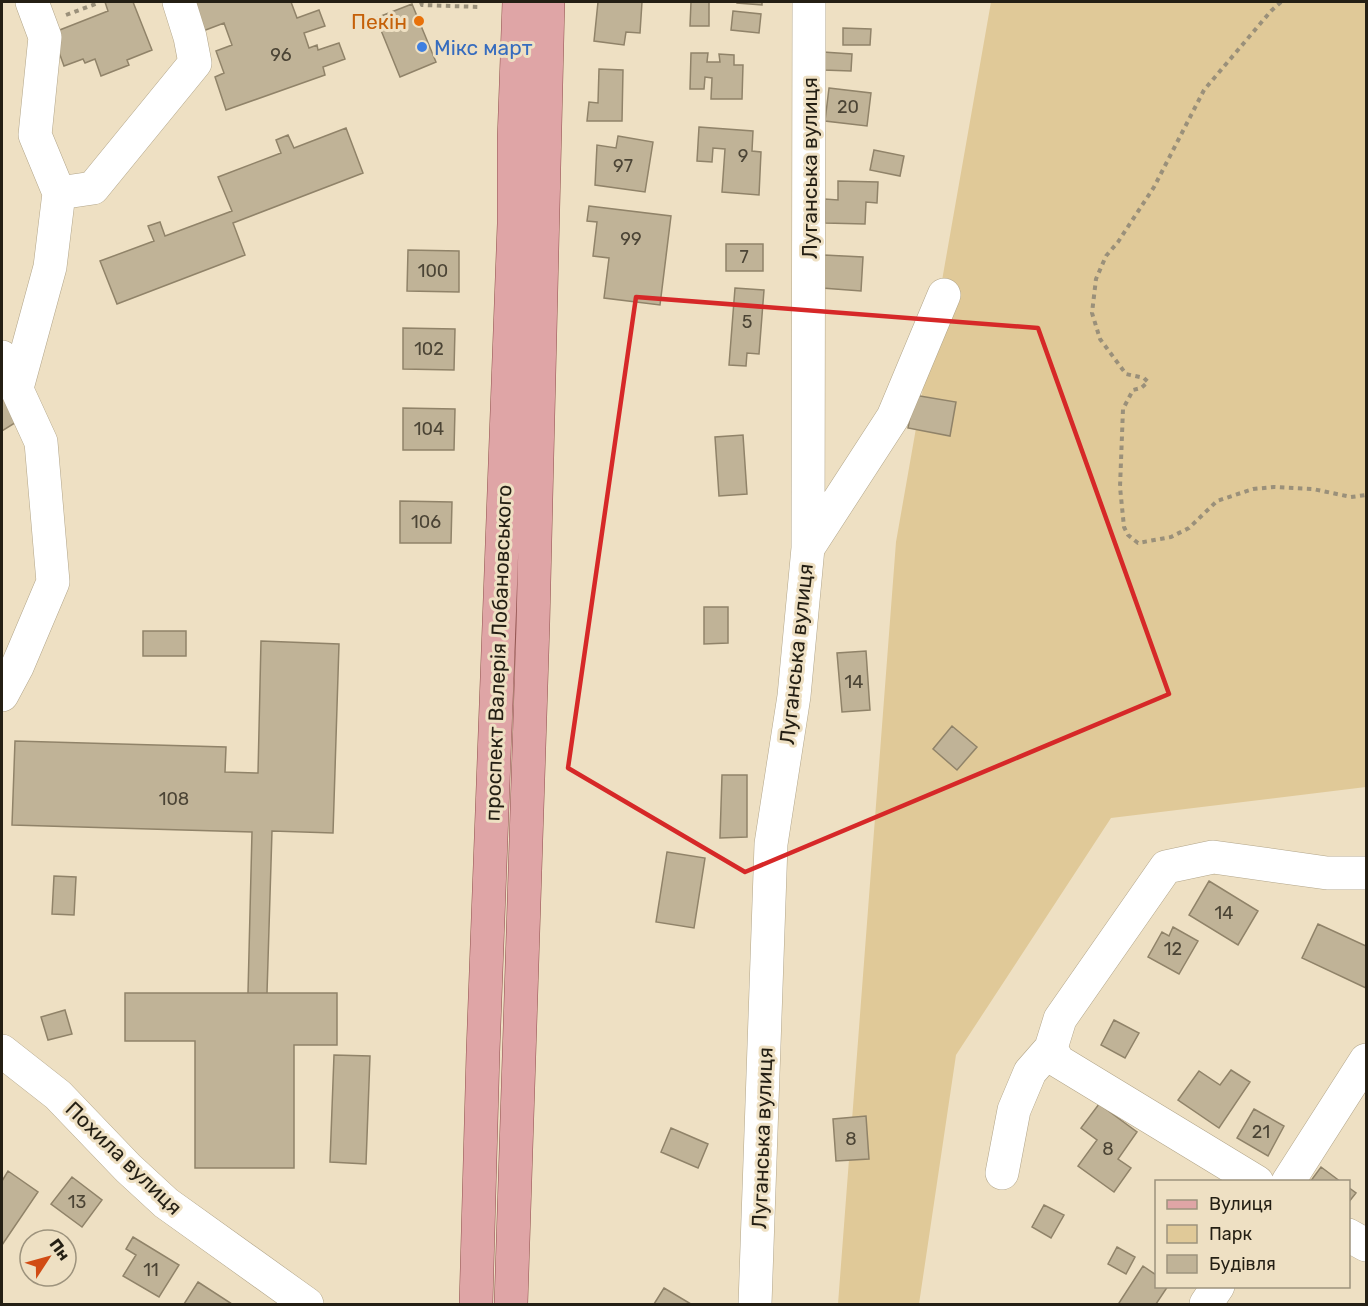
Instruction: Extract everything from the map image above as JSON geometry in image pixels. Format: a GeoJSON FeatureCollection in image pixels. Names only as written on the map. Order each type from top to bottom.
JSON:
{"type":"FeatureCollection","features":[{"type":"Feature","properties":{"kind":"main road","name":"проспект Валерія Лобановського"},"geometry":{"type":"LineString","coordinates":[[476,1305],[519,2]]}},
{"type":"Feature","properties":{"kind":"main road","name":"проспект Валерія Лобановського"},"geometry":{"type":"LineString","coordinates":[[511,1305],[532,636],[548,2]]}},
{"type":"Feature","properties":{"kind":"street"},"geometry":{"type":"LineString","coordinates":[[17,388],[50,267],[59,193],[35,135],[45,37],[32,2]]}},
{"type":"Feature","properties":{"kind":"street"},"geometry":{"type":"LineString","coordinates":[[59,193],[93,188],[195,63],[179,2]]}},
{"type":"Feature","properties":{"kind":"street","name":"Луганська вулиця"},"geometry":{"type":"LineString","coordinates":[[755,1305],[771,844],[794,696],[808,548],[809,2]]}},
{"type":"Feature","properties":{"kind":"street"},"geometry":{"type":"LineString","coordinates":[[808,548],[893,417],[944,295]]}},
{"type":"Feature","properties":{"kind":"street"},"geometry":{"type":"LineString","coordinates":[[2,357],[41,442],[53,582],[17,668],[2,695]]}},
{"type":"Feature","properties":{"kind":"street"},"geometry":{"type":"LineString","coordinates":[[1002,1173],[1014,1110],[1030,1072],[1051,1048],[1060,1019],[1166,867],[1213,857],[1327,873],[1366,873]]}},
{"type":"Feature","properties":{"kind":"street"},"geometry":{"type":"LineString","coordinates":[[1051,1048],[1058,1061],[1254,1180]]}},
{"type":"Feature","properties":{"kind":"street","name":"Похила вулиця"},"geometry":{"type":"LineString","coordinates":[[2,1051],[58,1095],[128,1168],[166,1203],[307,1305]]}},
{"type":"Feature","properties":{"kind":"street"},"geometry":{"type":"LineString","coordinates":[[1289,1180],[1366,1060]]}},
{"type":"Feature","properties":{"kind":"street"},"geometry":{"type":"LineString","coordinates":[[1350,1236],[1366,1245]]}},
{"type":"Feature","properties":{"kind":"street"},"geometry":{"type":"LineString","coordinates":[[1206,1305],[1217,1288]]}},
{"type":"Feature","properties":{"kind":"path"},"geometry":{"type":"LineString","coordinates":[[421,2],[422,5],[480,7]]}},
{"type":"Feature","properties":{"kind":"path"},"geometry":{"type":"LineString","coordinates":[[1281,2],[1204,90],[1154,188],[1119,242],[1106,256],[1096,279],[1092,313],[1106,351],[1125,374],[1148,381],[1141,388],[1133,390],[1123,409],[1120,488],[1124,527],[1138,543],[1171,537],[1189,528],[1216,501],[1253,489],[1274,487],[1313,489],[1351,497],[1366,495]]}},
{"type":"Feature","properties":{"kind":"highlighted area"},"geometry":{"type":"Polygon","coordinates":[[[636,297],[1038,328],[1169,694],[745,872],[568,768],[636,297]]]}},
{"type":"Feature","properties":{"kind":"green space"},"geometry":{"type":"Polygon","coordinates":[[[991,2],[1366,2],[1366,787],[1111,818],[956,1055],[919,1304],[838,1304],[896,542],[991,2]]]}},
{"type":"Feature","properties":{"kind":"building"},"geometry":{"type":"Polygon","coordinates":[[[105,2],[133,2],[152,50],[127,60],[129,65],[101,76],[95,59],[85,63],[83,59],[64,66],[52,33],[108,11],[105,2]]]}},
{"type":"Feature","properties":{"kind":"building"},"geometry":{"type":"Polygon","coordinates":[[[192,2],[291,2],[297,18],[319,10],[325,26],[304,33],[309,48],[317,45],[318,50],[339,43],[345,59],[323,67],[325,75],[226,110],[215,77],[224,73],[216,51],[232,45],[224,23],[203,31],[192,2]]]}},
{"type":"Feature","properties":{"kind":"building"},"geometry":{"type":"Polygon","coordinates":[[[598,2],[642,2],[640,33],[626,32],[624,45],[594,41],[598,2]]]}},
{"type":"Feature","properties":{"kind":"building"},"geometry":{"type":"Polygon","coordinates":[[[691,2],[709,2],[709,26],[690,26],[691,2]]]}},
{"type":"Feature","properties":{"kind":"building"},"geometry":{"type":"Polygon","coordinates":[[[762,2],[762,5],[737,3],[762,2]]]}},
{"type":"Feature","properties":{"kind":"building"},"geometry":{"type":"Polygon","coordinates":[[[412,4],[436,62],[400,77],[376,18],[412,4]]]}},
{"type":"Feature","properties":{"kind":"building"},"geometry":{"type":"Polygon","coordinates":[[[733,11],[761,14],[759,33],[731,30],[733,11]]]}},
{"type":"Feature","properties":{"kind":"building"},"geometry":{"type":"Polygon","coordinates":[[[843,28],[871,29],[870,45],[843,45],[843,28]]]}},
{"type":"Feature","properties":{"kind":"building"},"geometry":{"type":"Polygon","coordinates":[[[823,52],[852,54],[851,71],[823,70],[823,52]]]}},
{"type":"Feature","properties":{"kind":"building"},"geometry":{"type":"Polygon","coordinates":[[[691,53],[708,53],[707,62],[720,62],[719,54],[734,55],[734,65],[743,65],[742,99],[711,99],[712,78],[705,77],[704,89],[690,89],[691,53]]]}},
{"type":"Feature","properties":{"kind":"building"},"geometry":{"type":"Polygon","coordinates":[[[599,69],[623,70],[622,121],[587,121],[589,102],[598,103],[599,69]]]}},
{"type":"Feature","properties":{"kind":"building"},"geometry":{"type":"Polygon","coordinates":[[[829,88],[871,93],[867,126],[825,121],[829,88]]]}},
{"type":"Feature","properties":{"kind":"building"},"geometry":{"type":"Polygon","coordinates":[[[699,127],[753,131],[752,151],[761,152],[759,195],[722,192],[725,149],[713,148],[712,162],[697,161],[699,127]]]}},
{"type":"Feature","properties":{"kind":"building"},"geometry":{"type":"Polygon","coordinates":[[[346,128],[363,173],[233,223],[245,255],[117,304],[100,261],[154,241],[148,226],[160,222],[165,236],[232,211],[218,177],[281,153],[276,140],[288,135],[294,148],[346,128]]]}},
{"type":"Feature","properties":{"kind":"building"},"geometry":{"type":"Polygon","coordinates":[[[618,136],[653,142],[645,192],[595,185],[597,145],[616,148],[618,136]]]}},
{"type":"Feature","properties":{"kind":"building"},"geometry":{"type":"Polygon","coordinates":[[[874,150],[904,156],[900,176],[870,170],[874,150]]]}},
{"type":"Feature","properties":{"kind":"building"},"geometry":{"type":"Polygon","coordinates":[[[838,181],[878,182],[877,203],[866,202],[865,224],[825,223],[825,199],[838,200],[838,181]]]}},
{"type":"Feature","properties":{"kind":"building"},"geometry":{"type":"Polygon","coordinates":[[[589,206],[671,216],[660,305],[604,298],[609,258],[593,256],[597,222],[587,221],[589,206]]]}},
{"type":"Feature","properties":{"kind":"building"},"geometry":{"type":"Polygon","coordinates":[[[726,244],[763,244],[763,271],[726,271],[726,244]]]}},
{"type":"Feature","properties":{"kind":"building"},"geometry":{"type":"Polygon","coordinates":[[[408,250],[459,251],[459,292],[407,291],[408,250]]]}},
{"type":"Feature","properties":{"kind":"building"},"geometry":{"type":"Polygon","coordinates":[[[824,255],[863,257],[861,291],[822,288],[824,255]]]}},
{"type":"Feature","properties":{"kind":"building"},"geometry":{"type":"Polygon","coordinates":[[[735,288],[764,290],[759,354],[747,353],[746,366],[729,365],[735,288]]]}},
{"type":"Feature","properties":{"kind":"building"},"geometry":{"type":"Polygon","coordinates":[[[403,328],[455,329],[454,370],[403,369],[403,328]]]}},
{"type":"Feature","properties":{"kind":"building"},"geometry":{"type":"Polygon","coordinates":[[[914,395],[956,402],[950,436],[908,428],[914,395]]]}},
{"type":"Feature","properties":{"kind":"building"},"geometry":{"type":"Polygon","coordinates":[[[2,398],[18,421],[2,431],[2,398]]]}},
{"type":"Feature","properties":{"kind":"building"},"geometry":{"type":"Polygon","coordinates":[[[403,408],[455,409],[454,450],[403,450],[403,408]]]}},
{"type":"Feature","properties":{"kind":"building"},"geometry":{"type":"Polygon","coordinates":[[[743,435],[747,494],[719,496],[715,437],[743,435]]]}},
{"type":"Feature","properties":{"kind":"building"},"geometry":{"type":"Polygon","coordinates":[[[400,501],[452,502],[451,543],[400,543],[400,501]]]}},
{"type":"Feature","properties":{"kind":"building"},"geometry":{"type":"Polygon","coordinates":[[[704,607],[728,607],[728,643],[704,644],[704,607]]]}},
{"type":"Feature","properties":{"kind":"building"},"geometry":{"type":"Polygon","coordinates":[[[143,631],[186,631],[186,656],[143,656],[143,631]]]}},
{"type":"Feature","properties":{"kind":"building"},"geometry":{"type":"Polygon","coordinates":[[[261,641],[339,644],[333,833],[272,831],[267,993],[248,993],[252,832],[12,825],[15,741],[226,747],[225,772],[258,773],[261,641]]]}},
{"type":"Feature","properties":{"kind":"building"},"geometry":{"type":"Polygon","coordinates":[[[866,651],[870,710],[842,712],[837,653],[866,651]]]}},
{"type":"Feature","properties":{"kind":"building"},"geometry":{"type":"Polygon","coordinates":[[[952,726],[977,747],[957,770],[933,749],[952,726]]]}},
{"type":"Feature","properties":{"kind":"building"},"geometry":{"type":"Polygon","coordinates":[[[722,775],[747,775],[747,837],[720,838],[722,775]]]}},
{"type":"Feature","properties":{"kind":"building"},"geometry":{"type":"Polygon","coordinates":[[[667,852],[705,858],[694,928],[656,922],[667,852]]]}},
{"type":"Feature","properties":{"kind":"building"},"geometry":{"type":"Polygon","coordinates":[[[54,876],[76,877],[74,915],[52,914],[54,876]]]}},
{"type":"Feature","properties":{"kind":"building"},"geometry":{"type":"Polygon","coordinates":[[[1209,881],[1258,911],[1238,945],[1189,915],[1209,881]]]}},
{"type":"Feature","properties":{"kind":"building"},"geometry":{"type":"Polygon","coordinates":[[[1318,924],[1366,946],[1366,988],[1302,958],[1318,924]]]}},
{"type":"Feature","properties":{"kind":"building"},"geometry":{"type":"Polygon","coordinates":[[[1173,927],[1198,941],[1179,974],[1148,957],[1162,932],[1169,936],[1173,927]]]}},
{"type":"Feature","properties":{"kind":"building"},"geometry":{"type":"Polygon","coordinates":[[[125,993],[337,993],[337,1045],[294,1045],[294,1168],[195,1168],[195,1041],[125,1041],[125,993]]]}},
{"type":"Feature","properties":{"kind":"building"},"geometry":{"type":"Polygon","coordinates":[[[65,1010],[72,1034],[48,1040],[41,1017],[65,1010]]]}},
{"type":"Feature","properties":{"kind":"building"},"geometry":{"type":"Polygon","coordinates":[[[1114,1020],[1139,1033],[1125,1058],[1101,1045],[1114,1020]]]}},
{"type":"Feature","properties":{"kind":"building"},"geometry":{"type":"Polygon","coordinates":[[[334,1055],[370,1056],[366,1164],[330,1162],[334,1055]]]}},
{"type":"Feature","properties":{"kind":"building"},"geometry":{"type":"Polygon","coordinates":[[[1231,1070],[1250,1082],[1219,1128],[1178,1100],[1199,1071],[1220,1085],[1231,1070]]]}},
{"type":"Feature","properties":{"kind":"building"},"geometry":{"type":"Polygon","coordinates":[[[1099,1104],[1137,1132],[1118,1159],[1131,1168],[1114,1192],[1078,1166],[1097,1140],[1081,1128],[1099,1104]]]}},
{"type":"Feature","properties":{"kind":"building"},"geometry":{"type":"Polygon","coordinates":[[[1254,1109],[1284,1126],[1268,1156],[1237,1138],[1254,1109]]]}},
{"type":"Feature","properties":{"kind":"building"},"geometry":{"type":"Polygon","coordinates":[[[866,1116],[869,1159],[836,1161],[833,1119],[866,1116]]]}},
{"type":"Feature","properties":{"kind":"building"},"geometry":{"type":"Polygon","coordinates":[[[671,1128],[708,1144],[698,1168],[661,1152],[671,1128]]]}},
{"type":"Feature","properties":{"kind":"building"},"geometry":{"type":"Polygon","coordinates":[[[1321,1167],[1338,1180],[1311,1180],[1321,1167]]]}},
{"type":"Feature","properties":{"kind":"building"},"geometry":{"type":"Polygon","coordinates":[[[8,1171],[38,1192],[2,1245],[2,1181],[8,1171]]]}},
{"type":"Feature","properties":{"kind":"building"},"geometry":{"type":"Polygon","coordinates":[[[72,1177],[102,1200],[82,1227],[51,1204],[72,1177]]]}},
{"type":"Feature","properties":{"kind":"building"},"geometry":{"type":"Polygon","coordinates":[[[1350,1188],[1356,1193],[1350,1200],[1350,1188]]]}},
{"type":"Feature","properties":{"kind":"building"},"geometry":{"type":"Polygon","coordinates":[[[1044,1205],[1064,1215],[1051,1238],[1032,1227],[1044,1205]]]}},
{"type":"Feature","properties":{"kind":"building"},"geometry":{"type":"Polygon","coordinates":[[[133,1237],[179,1265],[159,1297],[123,1276],[136,1255],[126,1249],[133,1237]]]}},
{"type":"Feature","properties":{"kind":"building"},"geometry":{"type":"Polygon","coordinates":[[[1117,1247],[1135,1257],[1126,1274],[1108,1264],[1117,1247]]]}},
{"type":"Feature","properties":{"kind":"building"},"geometry":{"type":"Polygon","coordinates":[[[1143,1266],[1155,1274],[1155,1288],[1167,1288],[1156,1304],[1119,1303],[1143,1266]]]}},
{"type":"Feature","properties":{"kind":"building"},"geometry":{"type":"Polygon","coordinates":[[[198,1282],[232,1304],[184,1304],[198,1282]]]}},
{"type":"Feature","properties":{"kind":"building"},"geometry":{"type":"Polygon","coordinates":[[[664,1288],[691,1304],[654,1304],[664,1288]]]}},
{"type":"Feature","properties":{"kind":"place","name":"Пекін"},"geometry":{"type":"Point","coordinates":[419,21]}},
{"type":"Feature","properties":{"kind":"place","name":"Мікс март"},"geometry":{"type":"Point","coordinates":[422,47]}}]}
